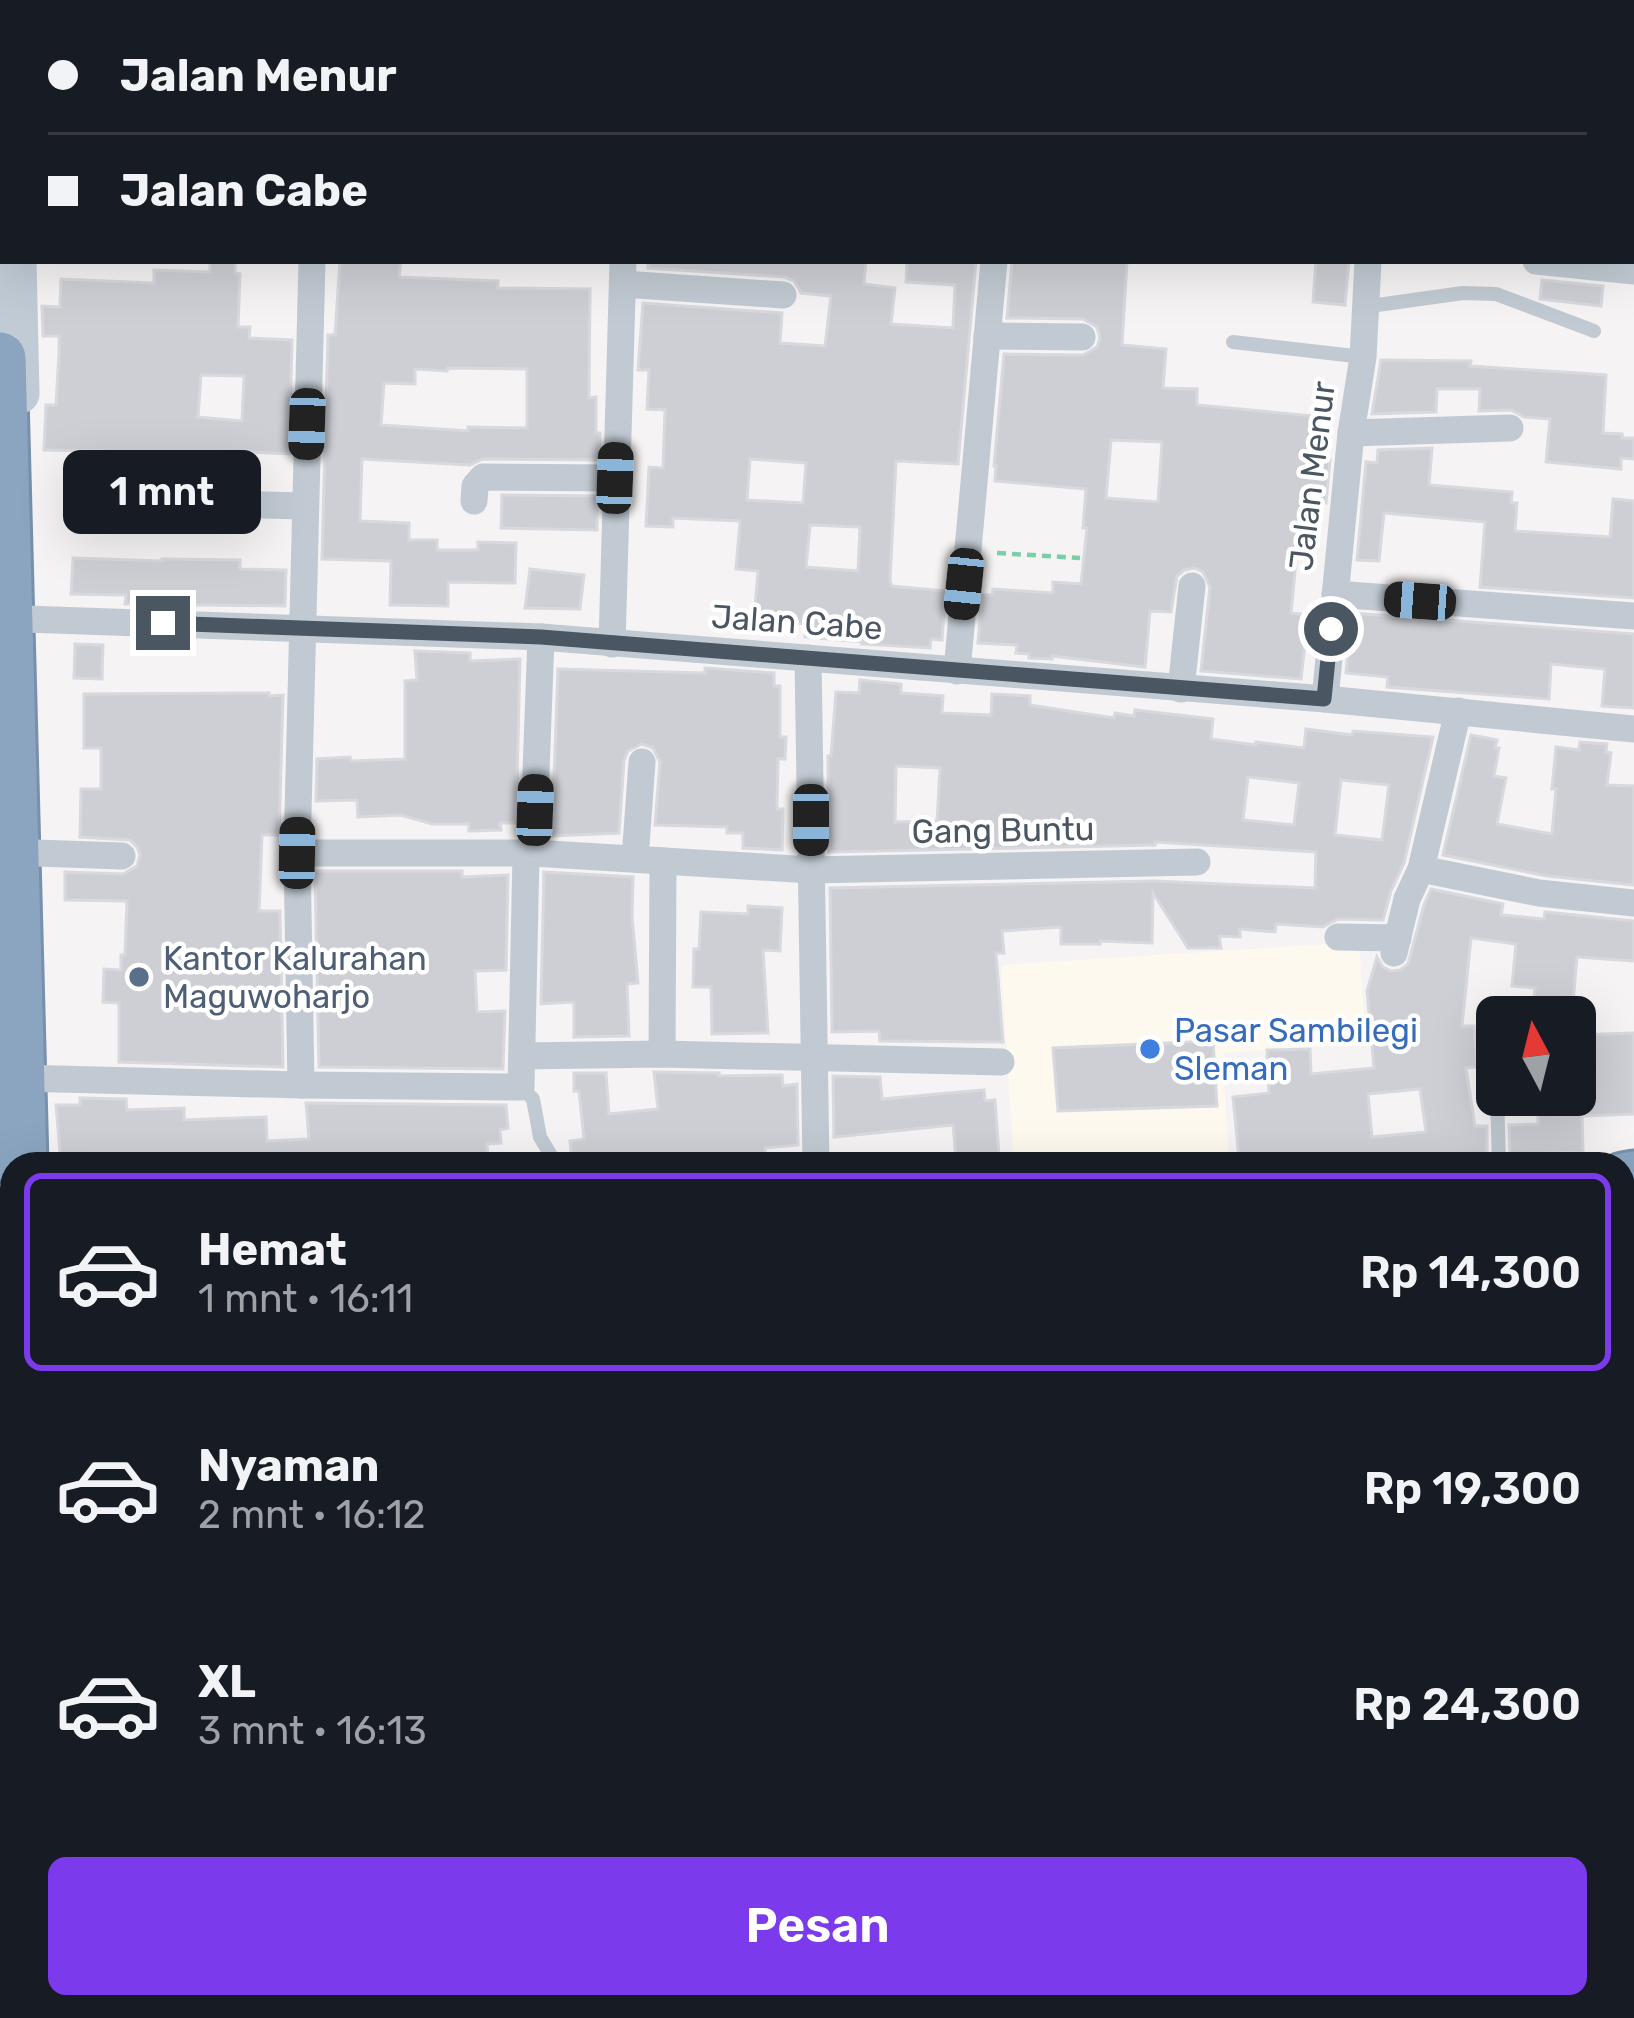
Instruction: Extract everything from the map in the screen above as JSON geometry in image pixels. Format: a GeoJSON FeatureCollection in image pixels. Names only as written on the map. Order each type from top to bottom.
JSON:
{"type":"FeatureCollection","features":[{"type":"Feature","properties":{"kind":"highway"},"geometry":{"type":"LineString","coordinates":[[0,358],[26,874],[8,958],[22,1152]]}},
{"type":"Feature","properties":{"kind":"street"},"geometry":{"type":"LineString","coordinates":[[16,264],[25,619],[37,830],[26,874],[122,856]]}},
{"type":"Feature","properties":{"kind":"street"},"geometry":{"type":"LineString","coordinates":[[301,1085],[297,853],[312,264]]}},
{"type":"Feature","properties":{"kind":"street"},"geometry":{"type":"LineString","coordinates":[[956,671],[994,264]]}},
{"type":"Feature","properties":{"kind":"street","name":"Jalan Menur"},"geometry":{"type":"LineString","coordinates":[[1324,699],[1363,357],[1368,264]]}},
{"type":"Feature","properties":{"kind":"street"},"geometry":{"type":"LineString","coordinates":[[1565,264],[1634,271]]}},
{"type":"Feature","properties":{"kind":"street"},"geometry":{"type":"LineString","coordinates":[[612,644],[623,273],[783,295]]}},
{"type":"Feature","properties":{"kind":"street"},"geometry":{"type":"LineString","coordinates":[[987,337],[1082,337]]}},
{"type":"Feature","properties":{"kind":"street"},"geometry":{"type":"LineString","coordinates":[[1351,433],[1510,428]]}},
{"type":"Feature","properties":{"kind":"street"},"geometry":{"type":"LineString","coordinates":[[474,501],[477,480],[483,478],[615,478]]}},
{"type":"Feature","properties":{"kind":"street"},"geometry":{"type":"LineString","coordinates":[[102,501],[304,506]]}},
{"type":"Feature","properties":{"kind":"street"},"geometry":{"type":"LineString","coordinates":[[1181,689],[1192,586]]}},
{"type":"Feature","properties":{"kind":"street"},"geometry":{"type":"LineString","coordinates":[[1335,595],[1634,616]]}},
{"type":"Feature","properties":{"kind":"street","name":"Jalan Cabe"},"geometry":{"type":"LineString","coordinates":[[25,619],[541,637],[1324,699],[1634,729]]}},
{"type":"Feature","properties":{"kind":"street"},"geometry":{"type":"LineString","coordinates":[[20,1078],[521,1087],[541,637]]}},
{"type":"Feature","properties":{"kind":"street"},"geometry":{"type":"LineString","coordinates":[[808,658],[816,1152]]}},
{"type":"Feature","properties":{"kind":"street"},"geometry":{"type":"LineString","coordinates":[[1338,937],[1396,945],[1421,869],[1458,711]]}},
{"type":"Feature","properties":{"kind":"street"},"geometry":{"type":"LineString","coordinates":[[642,762],[662,1054]]}},
{"type":"Feature","properties":{"kind":"street","name":"Gang Buntu"},"geometry":{"type":"LineString","coordinates":[[297,853],[530,854],[811,870],[1197,862]]}},
{"type":"Feature","properties":{"kind":"street"},"geometry":{"type":"LineString","coordinates":[[1421,869],[1540,893],[1634,903]]}},
{"type":"Feature","properties":{"kind":"street"},"geometry":{"type":"LineString","coordinates":[[522,1056],[662,1054],[1001,1062]]}},
{"type":"Feature","properties":{"kind":"lane"},"geometry":{"type":"LineString","coordinates":[[1363,307],[1463,293],[1496,294],[1594,331]]}},
{"type":"Feature","properties":{"kind":"lane"},"geometry":{"type":"LineString","coordinates":[[1233,342],[1363,357]]}},
{"type":"Feature","properties":{"kind":"lane"},"geometry":{"type":"LineString","coordinates":[[521,1087],[533,1099],[549,1152]]}},
{"type":"Feature","properties":{"kind":"lane"},"geometry":{"type":"LineString","coordinates":[[1498,1116],[1499,1152]]}},
{"type":"Feature","properties":{"kind":"path"},"geometry":{"type":"LineString","coordinates":[[967,551],[1080,558]]}},
{"type":"Feature","properties":{"kind":"shaded area","name":"Pasar Sambilegi Sleman"},"geometry":{"type":"Polygon","coordinates":[[[1359,942],[1366,1044],[1223,1053],[1228,1152],[1013,1152],[1001,965],[1359,942]]]}},
{"type":"Feature","properties":{"kind":"building"},"geometry":{"type":"Polygon","coordinates":[[[210,264],[235,264],[235,273],[240,274],[238,327],[250,327],[249,338],[292,340],[289,454],[227,451],[226,461],[44,450],[46,405],[56,405],[59,336],[43,336],[42,306],[60,307],[61,279],[154,283],[154,270],[210,272],[210,264]],[[201,375],[198,417],[242,421],[244,376],[201,375]]]}},
{"type":"Feature","properties":{"kind":"building"},"geometry":{"type":"Polygon","coordinates":[[[340,264],[401,264],[399,277],[498,281],[498,288],[590,289],[589,398],[596,397],[599,460],[483,459],[470,465],[362,459],[360,521],[409,523],[409,540],[437,540],[437,550],[478,550],[478,542],[516,543],[515,583],[448,582],[448,606],[390,605],[391,561],[322,559],[328,335],[335,335],[340,264]],[[415,369],[415,384],[384,383],[381,425],[468,431],[468,427],[527,428],[527,369],[415,369]]]}},
{"type":"Feature","properties":{"kind":"building"},"geometry":{"type":"Polygon","coordinates":[[[648,264],[866,264],[864,284],[895,288],[891,324],[953,328],[955,285],[906,282],[907,264],[976,264],[958,464],[896,461],[890,581],[892,586],[945,591],[942,640],[931,639],[930,648],[805,637],[806,624],[754,619],[758,571],[736,569],[740,521],[673,518],[673,527],[646,526],[649,467],[663,468],[665,410],[647,409],[649,370],[638,370],[643,303],[782,313],[780,343],[825,346],[831,296],[801,293],[794,281],[648,268],[648,264]],[[750,459],[747,500],[803,503],[806,463],[750,459]],[[810,525],[806,567],[858,571],[860,527],[810,525]]]}},
{"type":"Feature","properties":{"kind":"building"},"geometry":{"type":"Polygon","coordinates":[[[1012,264],[1127,264],[1122,345],[1166,349],[1163,388],[1197,389],[1197,405],[1313,416],[1310,458],[1330,460],[1326,503],[1314,501],[1310,552],[1297,551],[1291,613],[1315,616],[1313,635],[1306,635],[1301,679],[1201,671],[1210,587],[1203,572],[1195,568],[1177,576],[1171,612],[1150,611],[1145,667],[1052,656],[1029,658],[1029,654],[1016,653],[1017,645],[978,643],[982,595],[992,595],[993,589],[1053,593],[1053,582],[1081,584],[1086,489],[995,481],[994,466],[1004,354],[1083,355],[1097,347],[1100,338],[1097,327],[1083,319],[1007,318],[1012,264]],[[1111,440],[1106,498],[1158,502],[1162,442],[1111,440]]]}},
{"type":"Feature","properties":{"kind":"building"},"geometry":{"type":"Polygon","coordinates":[[[1316,264],[1349,264],[1345,305],[1313,302],[1316,264]]]}},
{"type":"Feature","properties":{"kind":"building"},"geometry":{"type":"Polygon","coordinates":[[[1542,280],[1603,286],[1601,306],[1540,299],[1542,280]]]}},
{"type":"Feature","properties":{"kind":"building"},"geometry":{"type":"Polygon","coordinates":[[[1381,360],[1471,361],[1470,366],[1606,375],[1603,433],[1634,438],[1634,459],[1621,458],[1621,469],[1546,462],[1550,419],[1524,417],[1511,410],[1479,411],[1480,389],[1437,389],[1436,412],[1372,414],[1381,360]]]}},
{"type":"Feature","properties":{"kind":"building"},"geometry":{"type":"Polygon","coordinates":[[[1432,448],[1429,485],[1512,492],[1511,503],[1517,503],[1515,531],[1610,537],[1613,499],[1634,501],[1634,598],[1480,587],[1485,522],[1384,513],[1379,561],[1357,560],[1366,462],[1377,463],[1378,450],[1432,448]]]}},
{"type":"Feature","properties":{"kind":"building"},"geometry":{"type":"Polygon","coordinates":[[[502,495],[597,496],[597,530],[501,528],[502,495]]]}},
{"type":"Feature","properties":{"kind":"building"},"geometry":{"type":"Polygon","coordinates":[[[73,558],[240,560],[240,569],[286,570],[285,606],[125,604],[126,595],[71,594],[73,558]]]}},
{"type":"Feature","properties":{"kind":"building"},"geometry":{"type":"Polygon","coordinates":[[[530,569],[584,575],[580,609],[525,608],[530,569]]]}},
{"type":"Feature","properties":{"kind":"building"},"geometry":{"type":"Polygon","coordinates":[[[1351,613],[1634,634],[1634,708],[1602,706],[1605,669],[1551,664],[1549,699],[1387,687],[1388,677],[1346,673],[1351,613]]]}},
{"type":"Feature","properties":{"kind":"building"},"geometry":{"type":"Polygon","coordinates":[[[75,644],[103,645],[102,679],[74,678],[75,644]]]}},
{"type":"Feature","properties":{"kind":"building"},"geometry":{"type":"Polygon","coordinates":[[[415,651],[470,653],[470,661],[520,659],[516,823],[500,823],[501,830],[469,831],[469,824],[432,824],[401,815],[358,817],[357,800],[316,801],[317,759],[405,759],[405,681],[417,680],[415,651]]]}},
{"type":"Feature","properties":{"kind":"building"},"geometry":{"type":"Polygon","coordinates":[[[705,668],[774,673],[774,686],[780,686],[780,737],[786,737],[785,759],[778,759],[782,850],[743,848],[743,833],[727,833],[727,827],[655,825],[660,762],[653,748],[642,744],[628,751],[624,760],[619,833],[552,836],[558,669],[705,673],[705,668]]]}},
{"type":"Feature","properties":{"kind":"building"},"geometry":{"type":"Polygon","coordinates":[[[860,680],[901,684],[901,693],[943,696],[942,713],[991,715],[992,694],[1030,696],[1030,705],[1114,718],[1115,713],[1134,716],[1135,710],[1213,719],[1211,739],[1256,745],[1304,748],[1306,729],[1433,737],[1404,863],[1383,920],[1338,919],[1323,927],[1276,924],[1275,932],[1240,929],[1240,937],[1219,936],[1221,948],[1188,948],[1153,893],[1152,943],[1061,944],[1061,927],[1002,931],[1004,953],[996,953],[1003,1042],[880,1041],[879,1031],[832,1032],[830,888],[1154,881],[1315,888],[1316,852],[1155,842],[829,852],[828,756],[836,692],[859,693],[860,680]],[[896,766],[895,822],[937,821],[940,768],[896,766]],[[1248,777],[1243,820],[1294,825],[1299,783],[1248,777]],[[1341,780],[1335,835],[1382,840],[1389,785],[1341,780]]]}},
{"type":"Feature","properties":{"kind":"building"},"geometry":{"type":"Polygon","coordinates":[[[84,694],[283,695],[279,835],[262,835],[259,911],[280,911],[283,1067],[119,1062],[119,1003],[103,1002],[104,969],[121,970],[127,901],[65,900],[65,872],[123,874],[137,866],[140,855],[130,840],[80,837],[81,789],[101,789],[101,748],[84,748],[84,694]]]}},
{"type":"Feature","properties":{"kind":"building"},"geometry":{"type":"Polygon","coordinates":[[[1471,735],[1497,740],[1494,776],[1506,778],[1497,824],[1552,834],[1556,747],[1579,750],[1580,742],[1607,744],[1606,752],[1611,753],[1607,785],[1634,786],[1634,885],[1547,876],[1443,855],[1471,735]]]}},
{"type":"Feature","properties":{"kind":"building"},"geometry":{"type":"Polygon","coordinates":[[[315,871],[508,875],[506,970],[475,971],[477,1012],[505,1011],[503,1069],[319,1067],[315,871]]]}},
{"type":"Feature","properties":{"kind":"building"},"geometry":{"type":"Polygon","coordinates":[[[544,872],[633,877],[638,983],[627,984],[629,1036],[574,1037],[574,1002],[541,1004],[544,872]]]}},
{"type":"Feature","properties":{"kind":"building"},"geometry":{"type":"Polygon","coordinates":[[[1431,889],[1503,904],[1501,915],[1544,919],[1545,912],[1634,921],[1634,961],[1577,957],[1574,996],[1534,996],[1535,988],[1512,986],[1516,944],[1471,938],[1462,1026],[1474,1026],[1476,1067],[1466,1068],[1475,1126],[1487,1126],[1487,1152],[1238,1152],[1233,1097],[1269,1093],[1267,1050],[1310,1049],[1311,1074],[1374,1068],[1367,991],[1377,957],[1383,967],[1400,970],[1408,964],[1431,889]],[[1420,1089],[1368,1094],[1372,1137],[1426,1132],[1420,1089]]]}},
{"type":"Feature","properties":{"kind":"building"},"geometry":{"type":"Polygon","coordinates":[[[748,906],[782,908],[780,951],[763,950],[768,1033],[712,1034],[711,987],[693,987],[701,912],[748,914],[748,906]]]}},
{"type":"Feature","properties":{"kind":"building"},"geometry":{"type":"Polygon","coordinates":[[[1634,1033],[1634,1114],[1596,1115],[1596,1034],[1634,1033]]]}},
{"type":"Feature","properties":{"kind":"building"},"geometry":{"type":"Polygon","coordinates":[[[1213,1041],[1217,1106],[1058,1111],[1053,1048],[1213,1041]]]}},
{"type":"Feature","properties":{"kind":"building"},"geometry":{"type":"Polygon","coordinates":[[[654,1072],[782,1075],[783,1086],[797,1084],[798,1145],[765,1148],[765,1152],[571,1152],[570,1141],[584,1139],[574,1073],[606,1073],[609,1114],[658,1109],[654,1072]]]}},
{"type":"Feature","properties":{"kind":"building"},"geometry":{"type":"Polygon","coordinates":[[[833,1076],[880,1077],[882,1099],[984,1090],[985,1101],[995,1100],[999,1152],[955,1152],[953,1125],[834,1137],[833,1076]]]}},
{"type":"Feature","properties":{"kind":"building"},"geometry":{"type":"Polygon","coordinates":[[[80,1098],[126,1099],[127,1110],[184,1108],[184,1120],[266,1117],[267,1141],[309,1139],[306,1103],[506,1105],[508,1128],[500,1130],[501,1143],[487,1144],[488,1152],[60,1152],[56,1105],[80,1105],[80,1098]]]}},
{"type":"Feature","properties":{"kind":"building"},"geometry":{"type":"Polygon","coordinates":[[[1538,1116],[1582,1116],[1583,1152],[1510,1152],[1509,1125],[1538,1124],[1538,1116]]]}},
{"type":"Feature","properties":{"kind":"place","name":"Kantor Kalurahan Maguwoharjo"},"geometry":{"type":"Point","coordinates":[139,977]}},
{"type":"Feature","properties":{"kind":"place","name":"Pasar Sambilegi Sleman"},"geometry":{"type":"Point","coordinates":[1150,1049]}},
{"type":"Feature","properties":{"kind":"route"},"geometry":{"type":"LineString","coordinates":[[163,623],[541,637],[1324,699],[1331,629]]}}]}
